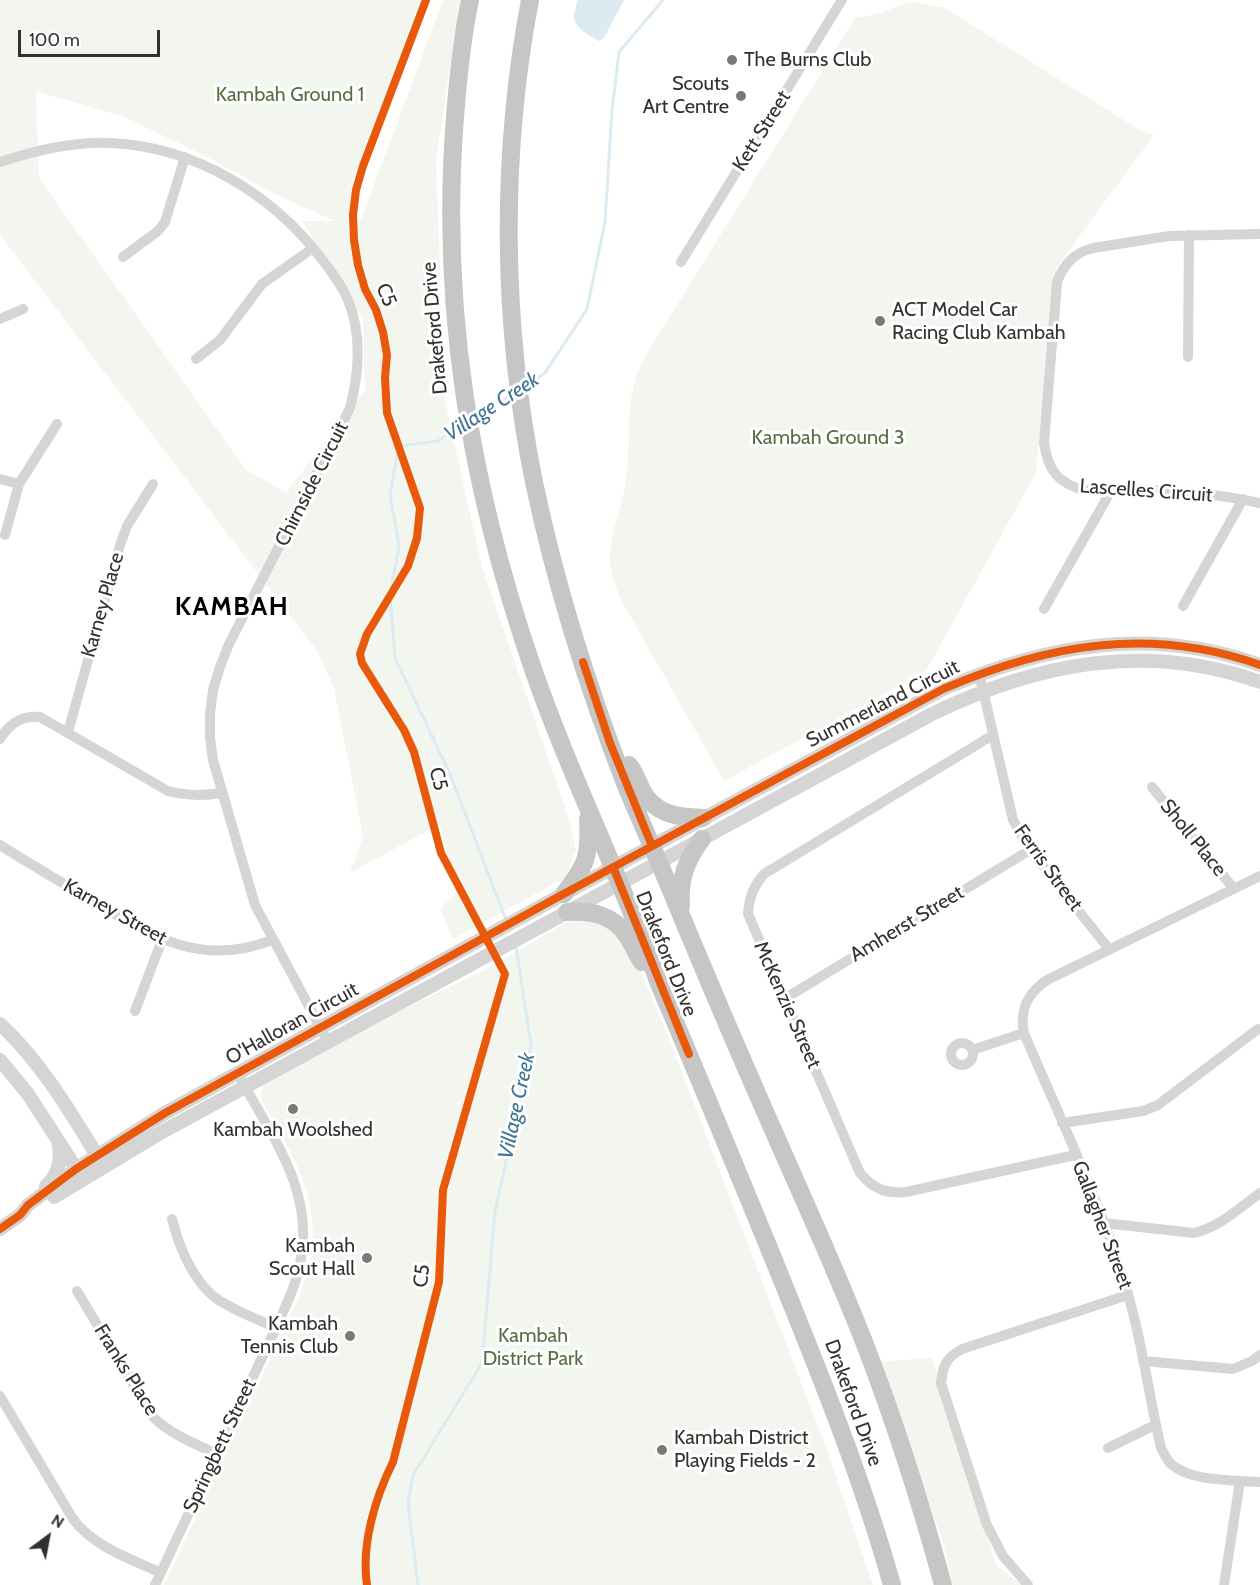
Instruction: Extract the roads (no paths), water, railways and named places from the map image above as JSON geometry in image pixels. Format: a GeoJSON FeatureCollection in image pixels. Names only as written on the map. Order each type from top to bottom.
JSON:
{"type":"FeatureCollection","features":[{"type":"Feature","properties":{"kind":"highway","name":"Drakeford Drive"},"geometry":{"type":"LineString","coordinates":[[470,0],[459,77],[452,161],[453,308],[473,455],[498,560],[558,735],[641,933],[659,984],[798,1319],[838,1422],[892,1585]]}},
{"type":"Feature","properties":{"kind":"highway","name":"Drakeford Drive"},"geometry":{"type":"LineString","coordinates":[[530,0],[518,83],[511,167],[510,284],[515,356],[522,410],[552,556],[610,743],[681,916],[866,1347],[912,1477],[944,1585]]}},
{"type":"Feature","properties":{"kind":"highway"},"geometry":{"type":"LineString","coordinates":[[610,743],[632,768],[643,792],[654,804],[671,815],[703,818]]}},
{"type":"Feature","properties":{"kind":"highway"},"geometry":{"type":"LineString","coordinates":[[586,804],[589,841],[587,857],[565,903],[597,913],[616,923],[627,934],[640,959],[659,984]]}},
{"type":"Feature","properties":{"kind":"highway"},"geometry":{"type":"LineString","coordinates":[[681,916],[680,893],[684,869],[702,839]]}},
{"type":"Feature","properties":{"kind":"street","name":"Kett Street"},"geometry":{"type":"LineString","coordinates":[[681,262],[843,0]]}},
{"type":"Feature","properties":{"kind":"street","name":"Chirnside Circuit"},"geometry":{"type":"LineString","coordinates":[[0,162],[48,147],[101,143],[142,146],[185,157],[226,176],[266,202],[313,248],[338,280],[348,300],[356,334],[356,383],[350,408],[229,644],[213,690],[209,726],[213,760],[255,905],[328,1042]]}},
{"type":"Feature","properties":{"kind":"street"},"geometry":{"type":"LineString","coordinates":[[123,257],[158,231],[165,222],[185,157]]}},
{"type":"Feature","properties":{"kind":"street","name":"Lascelles Circuit"},"geometry":{"type":"LineString","coordinates":[[1260,234],[1189,235],[1083,251],[1073,257],[1065,266],[1058,282],[1044,443],[1046,457],[1055,475],[1070,486],[1083,489],[1162,489],[1260,503]]}},
{"type":"Feature","properties":{"kind":"street"},"geometry":{"type":"LineString","coordinates":[[1188,357],[1189,235]]}},
{"type":"Feature","properties":{"kind":"street"},"geometry":{"type":"LineString","coordinates":[[196,359],[220,340],[262,284],[313,248]]}},
{"type":"Feature","properties":{"kind":"street"},"geometry":{"type":"LineString","coordinates":[[0,319],[24,309]]}},
{"type":"Feature","properties":{"kind":"street"},"geometry":{"type":"LineString","coordinates":[[5,535],[19,484],[57,424]]}},
{"type":"Feature","properties":{"kind":"street"},"geometry":{"type":"LineString","coordinates":[[0,479],[19,484]]}},
{"type":"Feature","properties":{"kind":"street","name":"Karney Place"},"geometry":{"type":"LineString","coordinates":[[68,732],[121,542],[127,526],[153,484]]}},
{"type":"Feature","properties":{"kind":"street"},"geometry":{"type":"LineString","coordinates":[[1044,609],[1112,489]]}},
{"type":"Feature","properties":{"kind":"street"},"geometry":{"type":"LineString","coordinates":[[1183,606],[1243,499]]}},
{"type":"Feature","properties":{"kind":"street","name":"Summerland Circuit"},"geometry":{"type":"LineString","coordinates":[[617,875],[655,854],[703,818],[924,698],[979,673],[1053,652],[1094,645],[1131,643],[1205,649],[1260,664]]}},
{"type":"Feature","properties":{"kind":"street","name":"Summerland Circuit"},"geometry":{"type":"LineString","coordinates":[[655,854],[702,839],[932,714],[983,691],[1023,677],[1063,667],[1134,660],[1183,663],[1221,670],[1260,682]]}},
{"type":"Feature","properties":{"kind":"street","name":"Ferris Street"},"geometry":{"type":"LineString","coordinates":[[979,673],[1009,809],[1018,831],[1030,850],[1109,949]]}},
{"type":"Feature","properties":{"kind":"street"},"geometry":{"type":"LineString","coordinates":[[0,739],[13,723],[23,718],[34,716],[45,718],[168,791],[202,796],[222,793]]}},
{"type":"Feature","properties":{"kind":"street","name":"McKenzie Street"},"geometry":{"type":"LineString","coordinates":[[993,735],[764,874],[756,884],[748,902],[748,914],[860,1173],[869,1183],[880,1190],[893,1193],[906,1192],[1075,1155]]}},
{"type":"Feature","properties":{"kind":"street","name":"Sholl Place"},"geometry":{"type":"LineString","coordinates":[[1152,787],[1234,889]]}},
{"type":"Feature","properties":{"kind":"street","name":"Karney Street"},"geometry":{"type":"LineString","coordinates":[[0,845],[162,940],[188,948],[215,951],[244,948],[272,940]]}},
{"type":"Feature","properties":{"kind":"street","name":"Amherst Street"},"geometry":{"type":"LineString","coordinates":[[784,999],[1030,850]]}},
{"type":"Feature","properties":{"kind":"street","name":"O'Halloran Circuit"},"geometry":{"type":"LineString","coordinates":[[0,1229],[24,1210],[30,1212],[131,1134],[237,1072],[524,916],[565,903],[617,875]]}},
{"type":"Feature","properties":{"kind":"street","name":"Gallagher Street"},"geometry":{"type":"LineString","coordinates":[[1260,876],[1047,980],[1036,987],[1028,997],[1023,1009],[1022,1021],[1024,1032],[1104,1223],[1128,1295],[1161,1448],[1168,1460],[1184,1472],[1197,1476],[1260,1482]]}},
{"type":"Feature","properties":{"kind":"street","name":"O'Halloran Circuit"},"geometry":{"type":"LineString","coordinates":[[100,1160],[245,1087],[532,932],[565,903]]}},
{"type":"Feature","properties":{"kind":"street"},"geometry":{"type":"LineString","coordinates":[[135,1011],[162,940]]}},
{"type":"Feature","properties":{"kind":"street"},"geometry":{"type":"LineString","coordinates":[[0,1024],[27,1052],[57,1091],[100,1160]]}},
{"type":"Feature","properties":{"kind":"street"},"geometry":{"type":"LineString","coordinates":[[1062,1123],[1143,1110],[1158,1105],[1258,1029]]}},
{"type":"Feature","properties":{"kind":"street"},"geometry":{"type":"LineString","coordinates":[[972,1050],[1024,1032]]}},
{"type":"Feature","properties":{"kind":"street"},"geometry":{"type":"LineString","coordinates":[[27,1052],[4,1064],[28,1094],[79,1174]]}},
{"type":"Feature","properties":{"kind":"street","name":"Springbett Street"},"geometry":{"type":"LineString","coordinates":[[155,1585],[276,1328],[294,1287],[301,1263],[303,1214],[295,1181],[237,1072]]}},
{"type":"Feature","properties":{"kind":"street"},"geometry":{"type":"LineString","coordinates":[[70,1112],[94,1137],[101,1140],[131,1134]]}},
{"type":"Feature","properties":{"kind":"street"},"geometry":{"type":"LineString","coordinates":[[24,1210],[57,1173],[60,1164],[59,1144]]}},
{"type":"Feature","properties":{"kind":"street"},"geometry":{"type":"LineString","coordinates":[[1104,1223],[1194,1233],[1219,1224],[1260,1193]]}},
{"type":"Feature","properties":{"kind":"street"},"geometry":{"type":"LineString","coordinates":[[172,1219],[180,1246],[203,1285],[227,1305],[276,1328]]}},
{"type":"Feature","properties":{"kind":"street","name":"Franks Place"},"geometry":{"type":"LineString","coordinates":[[78,1291],[152,1416],[176,1435],[216,1454]]}},
{"type":"Feature","properties":{"kind":"street"},"geometry":{"type":"LineString","coordinates":[[1028,1585],[1003,1556],[987,1525],[941,1383],[942,1369],[951,1355],[962,1349],[1128,1295]]}},
{"type":"Feature","properties":{"kind":"street"},"geometry":{"type":"LineString","coordinates":[[1143,1361],[1233,1370],[1246,1365],[1260,1355]]}},
{"type":"Feature","properties":{"kind":"street"},"geometry":{"type":"LineString","coordinates":[[0,1396],[72,1519],[82,1531],[101,1545],[161,1573]]}},
{"type":"Feature","properties":{"kind":"street"},"geometry":{"type":"LineString","coordinates":[[1108,1448],[1155,1425]]}},
{"type":"Feature","properties":{"kind":"street"},"geometry":{"type":"LineString","coordinates":[[1224,1585],[1240,1481]]}},
{"type":"Feature","properties":{"kind":"waterway","name":"Village Creek"},"geometry":{"type":"LineString","coordinates":[[526,386],[545,373],[587,309],[605,222],[612,110],[619,52],[663,0]]}},
{"type":"Feature","properties":{"kind":"waterway","name":"Village Creek"},"geometry":{"type":"LineString","coordinates":[[475,418],[513,394]]}},
{"type":"Feature","properties":{"kind":"waterway","name":"Village Creek"},"geometry":{"type":"LineString","coordinates":[[464,424],[438,441],[399,446],[390,494],[399,546],[390,595],[395,658],[450,774],[506,920]]}},
{"type":"Feature","properties":{"kind":"waterway","name":"Village Creek"},"geometry":{"type":"LineString","coordinates":[[418,1585],[408,1503],[413,1475],[482,1363],[495,1212],[531,1045],[516,946]]}},
{"type":"Feature","properties":{"kind":"place","name":"The Burns Club"},"geometry":{"type":"Point","coordinates":[732,60]}},
{"type":"Feature","properties":{"kind":"place","name":"Scouts Art Centre"},"geometry":{"type":"Point","coordinates":[741,96]}},
{"type":"Feature","properties":{"kind":"place","name":"ACT Model Car Racing Club Kambah"},"geometry":{"type":"Point","coordinates":[880,321]}},
{"type":"Feature","properties":{"kind":"place","name":"Kambah Woolshed"},"geometry":{"type":"Point","coordinates":[293,1109]}},
{"type":"Feature","properties":{"kind":"place","name":"Kambah Scout Hall"},"geometry":{"type":"Point","coordinates":[367,1258]}},
{"type":"Feature","properties":{"kind":"place","name":"Kambah Tennis Club"},"geometry":{"type":"Point","coordinates":[350,1336]}},
{"type":"Feature","properties":{"kind":"place","name":"Kambah District Playing Fields - 2"},"geometry":{"type":"Point","coordinates":[662,1450]}},
{"type":"Feature","properties":{"kind":"district","name":"KAMBAH"},"geometry":{"type":"Point","coordinates":[232,607]}},
{"type":"Feature","properties":{"kind":"park label","name":"Kambah Ground 1"},"geometry":{"type":"Point","coordinates":[290,95]}},
{"type":"Feature","properties":{"kind":"park label","name":"Kambah Ground 3"},"geometry":{"type":"Point","coordinates":[828,438]}},
{"type":"Feature","properties":{"kind":"park label","name":"Kambah District Park"},"geometry":{"type":"Point","coordinates":[533,1348]}}]}
